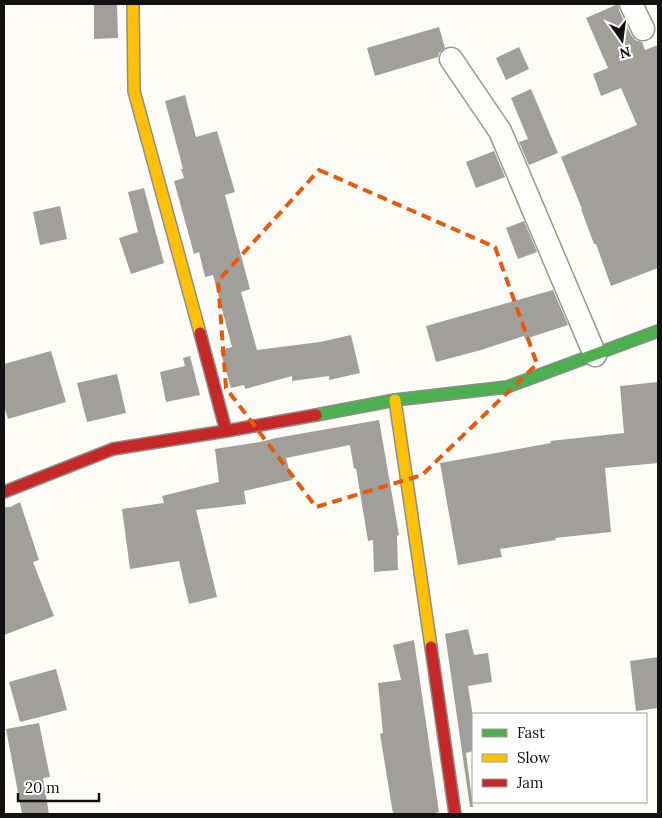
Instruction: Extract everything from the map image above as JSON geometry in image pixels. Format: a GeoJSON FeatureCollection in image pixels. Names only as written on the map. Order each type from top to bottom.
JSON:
{"type":"FeatureCollection","features":[{"type":"Feature","properties":{"kind":"street"},"geometry":{"type":"LineString","coordinates":[[133,4],[134,91],[226,431]]}},
{"type":"Feature","properties":{"kind":"street"},"geometry":{"type":"LineString","coordinates":[[631,4],[643,29]]}},
{"type":"Feature","properties":{"kind":"street"},"geometry":{"type":"LineString","coordinates":[[450,60],[500,131],[595,355]]}},
{"type":"Feature","properties":{"kind":"street"},"geometry":{"type":"LineString","coordinates":[[4,492],[113,449],[226,431],[395,400],[507,388],[658,331]]}},
{"type":"Feature","properties":{"kind":"street"},"geometry":{"type":"LineString","coordinates":[[395,400],[455,814]]}},
{"type":"Feature","properties":{"kind":"highlighted area"},"geometry":{"type":"Polygon","coordinates":[[[319,170],[495,247],[537,364],[422,475],[316,507],[226,388],[218,281],[319,170]]]}},
{"type":"Feature","properties":{"kind":"building"},"geometry":{"type":"Polygon","coordinates":[[[94,4],[117,4],[118,38],[94,39],[94,4]]]}},
{"type":"Feature","properties":{"kind":"building"},"geometry":{"type":"Polygon","coordinates":[[[618,4],[619,10],[635,40],[642,42],[645,50],[658,45],[658,268],[611,286],[561,157],[637,125],[621,88],[601,96],[593,74],[608,68],[586,18],[618,4]]]}},
{"type":"Feature","properties":{"kind":"building"},"geometry":{"type":"Polygon","coordinates":[[[439,27],[445,48],[439,53],[438,57],[375,76],[367,48],[439,27]]]}},
{"type":"Feature","properties":{"kind":"building"},"geometry":{"type":"Polygon","coordinates":[[[519,47],[529,69],[506,80],[496,58],[519,47]]]}},
{"type":"Feature","properties":{"kind":"building"},"geometry":{"type":"Polygon","coordinates":[[[531,89],[558,153],[529,165],[519,142],[528,139],[511,98],[531,89]]]}},
{"type":"Feature","properties":{"kind":"building"},"geometry":{"type":"Polygon","coordinates":[[[185,95],[196,137],[217,131],[235,192],[225,195],[250,289],[241,292],[257,350],[320,342],[351,335],[360,373],[329,380],[329,376],[292,381],[292,376],[245,389],[244,385],[231,388],[220,350],[232,347],[213,275],[205,277],[199,252],[194,254],[174,181],[184,178],[181,169],[183,169],[165,101],[185,95]]]}},
{"type":"Feature","properties":{"kind":"building"},"geometry":{"type":"Polygon","coordinates":[[[494,151],[505,177],[476,188],[466,162],[494,151]]]}},
{"type":"Feature","properties":{"kind":"building"},"geometry":{"type":"Polygon","coordinates":[[[144,188],[164,263],[131,274],[119,238],[138,232],[128,192],[144,188]]]}},
{"type":"Feature","properties":{"kind":"building"},"geometry":{"type":"Polygon","coordinates":[[[60,206],[67,239],[40,245],[33,212],[60,206]]]}},
{"type":"Feature","properties":{"kind":"building"},"geometry":{"type":"Polygon","coordinates":[[[524,221],[537,252],[518,259],[506,228],[524,221]]]}},
{"type":"Feature","properties":{"kind":"building"},"geometry":{"type":"Polygon","coordinates":[[[553,290],[568,325],[525,339],[524,336],[436,362],[426,326],[553,290]]]}},
{"type":"Feature","properties":{"kind":"building"},"geometry":{"type":"Polygon","coordinates":[[[51,351],[66,402],[8,419],[4,406],[4,364],[51,351]]]}},
{"type":"Feature","properties":{"kind":"building"},"geometry":{"type":"Polygon","coordinates":[[[190,356],[200,395],[166,402],[160,372],[185,366],[183,358],[190,356]]]}},
{"type":"Feature","properties":{"kind":"building"},"geometry":{"type":"Polygon","coordinates":[[[117,374],[126,413],[87,422],[77,383],[117,374]]]}},
{"type":"Feature","properties":{"kind":"building"},"geometry":{"type":"Polygon","coordinates":[[[658,382],[658,463],[605,468],[611,532],[555,538],[556,540],[500,549],[502,557],[458,565],[440,463],[551,443],[550,441],[624,433],[620,386],[658,382]]]}},
{"type":"Feature","properties":{"kind":"building"},"geometry":{"type":"Polygon","coordinates":[[[379,420],[399,535],[397,536],[398,570],[374,572],[373,540],[368,541],[356,468],[354,469],[350,445],[286,458],[292,480],[244,491],[246,504],[196,510],[217,597],[189,604],[179,561],[130,569],[122,509],[164,503],[162,496],[219,482],[215,449],[379,420]]]}},
{"type":"Feature","properties":{"kind":"building"},"geometry":{"type":"Polygon","coordinates":[[[20,502],[39,560],[33,562],[54,616],[4,635],[4,507],[10,507],[20,502]]]}},
{"type":"Feature","properties":{"kind":"building"},"geometry":{"type":"Polygon","coordinates":[[[468,629],[474,655],[488,653],[492,682],[468,686],[472,713],[472,751],[466,753],[473,807],[470,807],[445,634],[468,629]]]}},
{"type":"Feature","properties":{"kind":"building"},"geometry":{"type":"Polygon","coordinates":[[[414,640],[439,812],[435,814],[393,814],[380,734],[383,733],[378,683],[401,680],[393,645],[414,640]]]}},
{"type":"Feature","properties":{"kind":"building"},"geometry":{"type":"Polygon","coordinates":[[[658,657],[658,708],[636,711],[630,661],[658,657]]]}},
{"type":"Feature","properties":{"kind":"building"},"geometry":{"type":"Polygon","coordinates":[[[56,669],[67,710],[20,722],[9,682],[56,669]]]}},
{"type":"Feature","properties":{"kind":"building"},"geometry":{"type":"Polygon","coordinates":[[[39,723],[50,777],[43,778],[49,814],[22,814],[6,729],[39,723]]]}},
{"type":"Feature","properties":{"kind":"traffic: fast"},"geometry":{"type":"LineString","coordinates":[[316,415],[395,400],[507,387],[658,331]]}},
{"type":"Feature","properties":{"kind":"traffic: slow"},"geometry":{"type":"LineString","coordinates":[[133,4],[134,91],[200,333]]}},
{"type":"Feature","properties":{"kind":"traffic: slow"},"geometry":{"type":"LineString","coordinates":[[395,400],[431,647]]}},
{"type":"Feature","properties":{"kind":"traffic: jam"},"geometry":{"type":"LineString","coordinates":[[200,333],[226,431]]}},
{"type":"Feature","properties":{"kind":"traffic: jam"},"geometry":{"type":"LineString","coordinates":[[4,492],[113,449],[316,415]]}},
{"type":"Feature","properties":{"kind":"traffic: jam"},"geometry":{"type":"LineString","coordinates":[[431,647],[455,814]]}}]}
